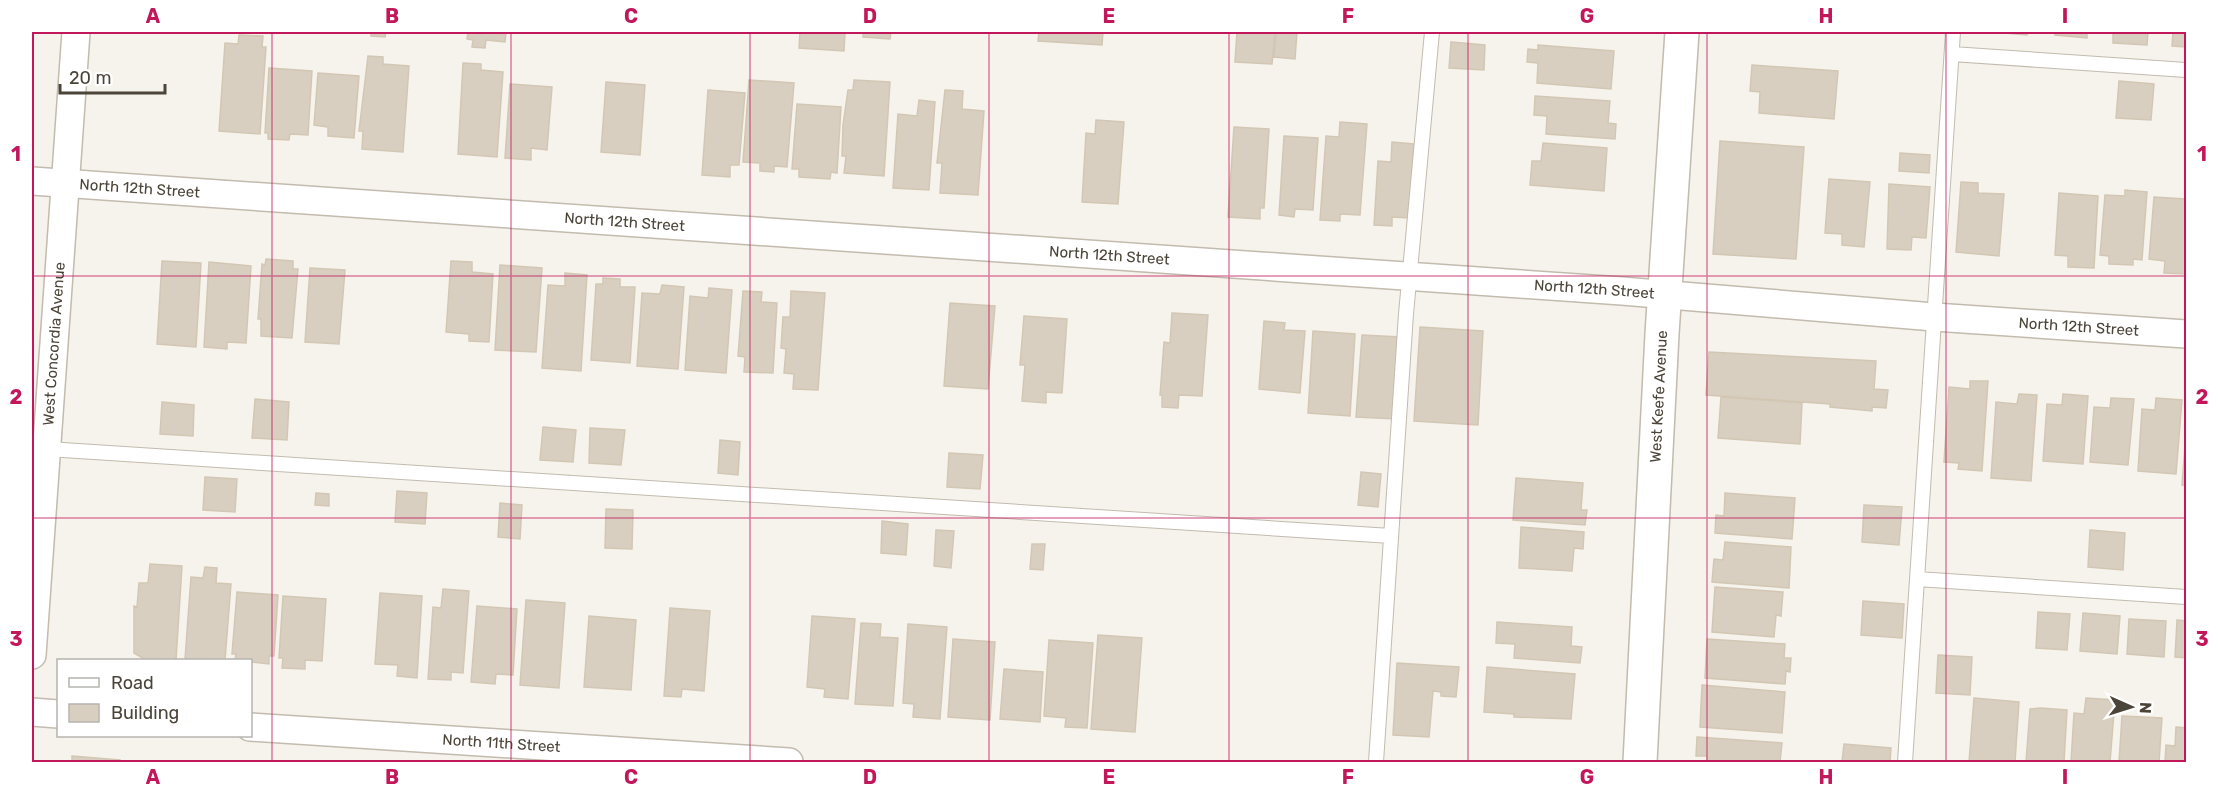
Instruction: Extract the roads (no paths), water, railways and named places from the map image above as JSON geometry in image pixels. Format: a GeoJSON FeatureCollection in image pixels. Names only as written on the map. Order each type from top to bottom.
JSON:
{"type":"FeatureCollection","features":[{"type":"Feature","properties":{"kind":"street","name":"West Concordia Avenue"},"geometry":{"type":"LineString","coordinates":[[32,656],[39,448],[76,32]]}},
{"type":"Feature","properties":{"kind":"street","name":"West Keefe Avenue"},"geometry":{"type":"LineString","coordinates":[[1640,762],[1665,294],[1682,32]]}},
{"type":"Feature","properties":{"kind":"street","name":"North 12th Street"},"geometry":{"type":"LineString","coordinates":[[32,181],[1665,294],[1934,317],[2187,334]]}},
{"type":"Feature","properties":{"kind":"street"},"geometry":{"type":"LineString","coordinates":[[32,712],[57,714]]}},
{"type":"Feature","properties":{"kind":"street","name":"North 11th Street"},"geometry":{"type":"LineString","coordinates":[[252,727],[789,762]]}},
{"type":"Feature","properties":{"kind":"lane"},"geometry":{"type":"LineString","coordinates":[[1376,762],[1409,277],[1432,32]]}},
{"type":"Feature","properties":{"kind":"lane"},"geometry":{"type":"LineString","coordinates":[[1905,762],[1953,32]]}},
{"type":"Feature","properties":{"kind":"lane"},"geometry":{"type":"LineString","coordinates":[[1952,54],[2187,70]]}},
{"type":"Feature","properties":{"kind":"lane"},"geometry":{"type":"LineString","coordinates":[[39,448],[1391,536]]}},
{"type":"Feature","properties":{"kind":"lane"},"geometry":{"type":"LineString","coordinates":[[1917,579],[2187,597]]}}]}
